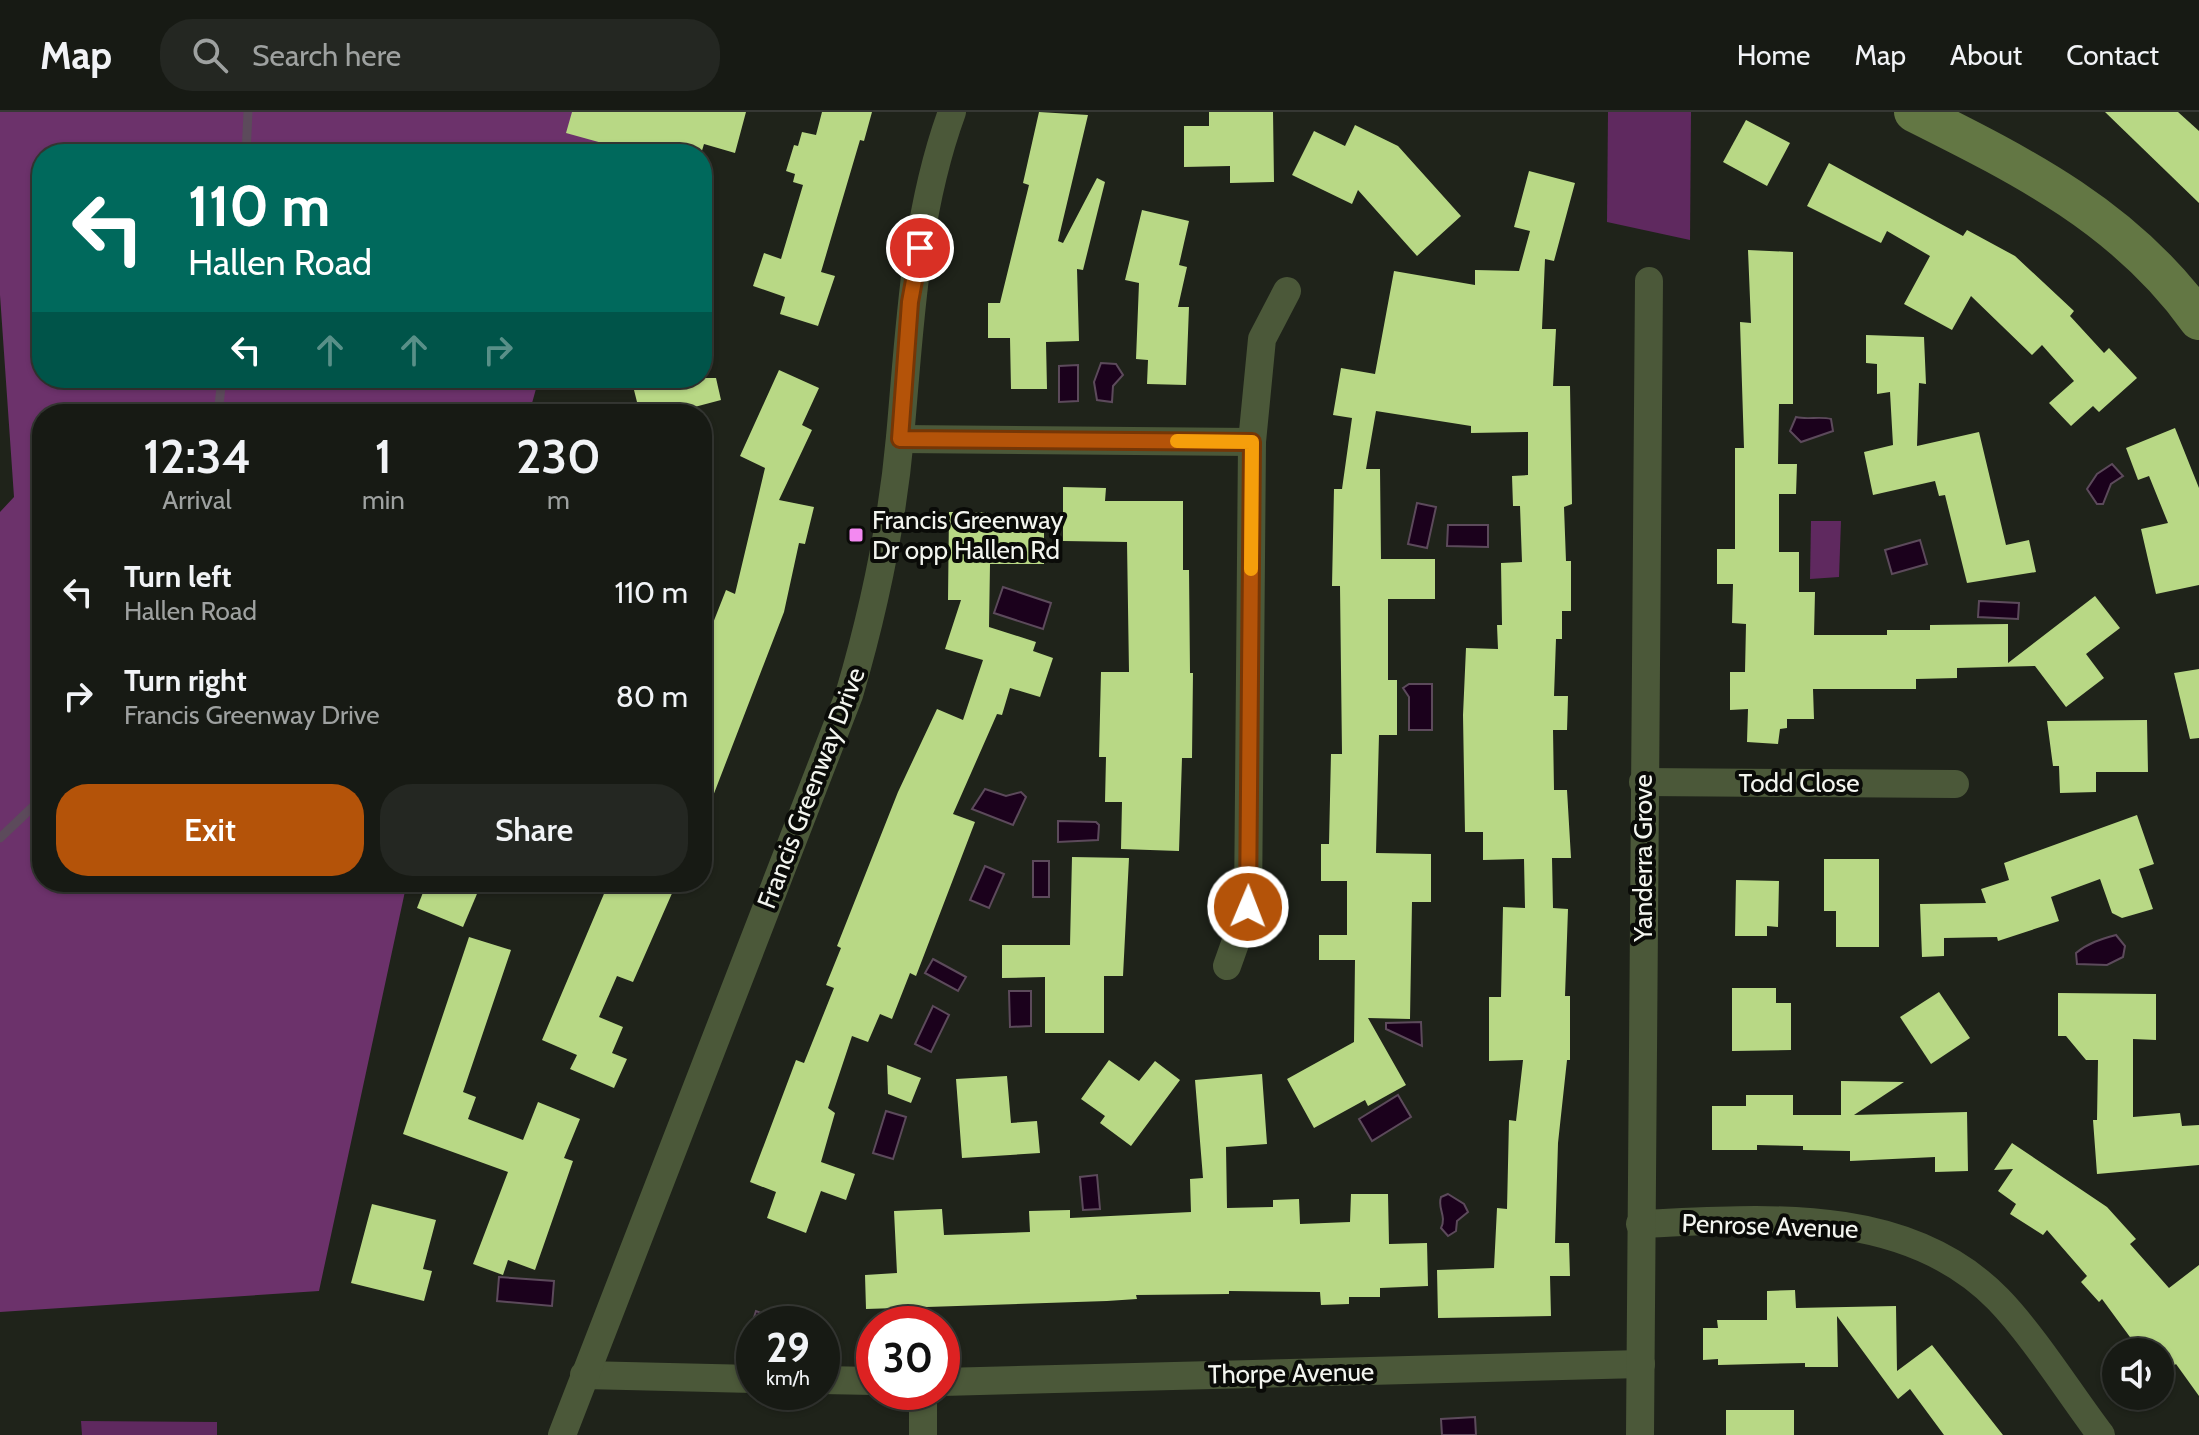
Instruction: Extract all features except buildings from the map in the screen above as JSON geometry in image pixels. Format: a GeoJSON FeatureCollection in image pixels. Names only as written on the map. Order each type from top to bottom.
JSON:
{"type":"FeatureCollection","features":[{"type":"Feature","properties":{"kind":"main road"},"geometry":{"type":"LineString","coordinates":[[1914,112],[2012,161],[2093,211],[2185,301],[2199,320]]}},
{"type":"Feature","properties":{"kind":"street","name":"Francis Greenway Drive"},"geometry":{"type":"LineString","coordinates":[[562,1435],[849,695],[878,592],[900,439],[910,302],[936,168],[952,112]]}},
{"type":"Feature","properties":{"kind":"street","name":"Yanderra Grove"},"geometry":{"type":"LineString","coordinates":[[1640,1435],[1649,281]]}},
{"type":"Feature","properties":{"kind":"street"},"geometry":{"type":"LineString","coordinates":[[1227,966],[1248,907],[1252,442],[1262,339],[1287,291]]}},
{"type":"Feature","properties":{"kind":"street"},"geometry":{"type":"LineString","coordinates":[[900,439],[1252,442]]}},
{"type":"Feature","properties":{"kind":"street","name":"Todd Close"},"geometry":{"type":"LineString","coordinates":[[1643,782],[1955,784]]}},
{"type":"Feature","properties":{"kind":"street","name":"Penrose Avenue"},"geometry":{"type":"LineString","coordinates":[[1640,1224],[1734,1220],[1853,1225],[1932,1249],[1997,1298],[2101,1435]]}},
{"type":"Feature","properties":{"kind":"street","name":"Thorpe Avenue"},"geometry":{"type":"LineString","coordinates":[[960,1382],[1641,1364]]}},
{"type":"Feature","properties":{"kind":"street"},"geometry":{"type":"LineString","coordinates":[[584,1375],[736,1379]]}},
{"type":"Feature","properties":{"kind":"street"},"geometry":{"type":"LineString","coordinates":[[923,1410],[923,1435]]}},
{"type":"Feature","properties":{"kind":"shaded area"},"geometry":{"type":"Polygon","coordinates":[[[0,112],[645,112],[631,144],[32,144],[32,388],[536,388],[532,404],[32,404],[32,892],[405,892],[319,1291],[0,1312],[0,512],[14,497],[0,295],[0,112]]]}},
{"type":"Feature","properties":{"kind":"shaded area"},"geometry":{"type":"Polygon","coordinates":[[[1608,112],[1691,112],[1690,240],[1607,222],[1608,112]]]}},
{"type":"Feature","properties":{"kind":"shaded area"},"geometry":{"type":"Polygon","coordinates":[[[1101,363],[1116,364],[1123,375],[1113,386],[1112,402],[1097,400],[1094,382],[1101,363]]]}},
{"type":"Feature","properties":{"kind":"shaded area"},"geometry":{"type":"Polygon","coordinates":[[[1078,365],[1078,401],[1059,402],[1059,366],[1078,365]]]}},
{"type":"Feature","properties":{"kind":"shaded area"},"geometry":{"type":"Polygon","coordinates":[[[1796,417],[1831,419],[1833,431],[1801,442],[1790,431],[1796,417]]]}},
{"type":"Feature","properties":{"kind":"shaded area"},"geometry":{"type":"Polygon","coordinates":[[[2112,464],[2123,476],[2111,484],[2103,504],[2097,504],[2087,489],[2097,474],[2112,464]]]}},
{"type":"Feature","properties":{"kind":"shaded area"},"geometry":{"type":"Polygon","coordinates":[[[1417,503],[1436,507],[1427,548],[1408,544],[1417,503]]]}},
{"type":"Feature","properties":{"kind":"shaded area"},"geometry":{"type":"Polygon","coordinates":[[[1811,521],[1841,521],[1839,577],[1810,579],[1811,521]]]}},
{"type":"Feature","properties":{"kind":"shaded area"},"geometry":{"type":"Polygon","coordinates":[[[1448,525],[1488,525],[1488,547],[1447,546],[1448,525]]]}},
{"type":"Feature","properties":{"kind":"shaded area"},"geometry":{"type":"Polygon","coordinates":[[[1920,540],[1927,564],[1892,574],[1885,550],[1920,540]]]}},
{"type":"Feature","properties":{"kind":"shaded area"},"geometry":{"type":"Polygon","coordinates":[[[1003,587],[1051,603],[1043,629],[994,613],[1003,587]]]}},
{"type":"Feature","properties":{"kind":"shaded area"},"geometry":{"type":"Polygon","coordinates":[[[1979,601],[2019,603],[2018,619],[1978,617],[1979,601]]]}},
{"type":"Feature","properties":{"kind":"shaded area"},"geometry":{"type":"Polygon","coordinates":[[[1409,684],[1432,684],[1432,730],[1409,730],[1409,697],[1403,688],[1409,684]]]}},
{"type":"Feature","properties":{"kind":"shaded area"},"geometry":{"type":"Polygon","coordinates":[[[985,789],[1006,796],[1021,792],[1026,797],[1013,825],[972,809],[985,789]]]}},
{"type":"Feature","properties":{"kind":"shaded area"},"geometry":{"type":"Polygon","coordinates":[[[1058,821],[1096,822],[1099,825],[1098,840],[1058,842],[1058,821]]]}},
{"type":"Feature","properties":{"kind":"shaded area"},"geometry":{"type":"Polygon","coordinates":[[[1033,861],[1049,861],[1049,897],[1033,897],[1033,861]]]}},
{"type":"Feature","properties":{"kind":"shaded area"},"geometry":{"type":"Polygon","coordinates":[[[985,866],[1004,874],[989,908],[970,900],[985,866]]]}},
{"type":"Feature","properties":{"kind":"shaded area"},"geometry":{"type":"Polygon","coordinates":[[[2116,935],[2125,946],[2123,957],[2107,965],[2077,964],[2076,953],[2116,935]]]}},
{"type":"Feature","properties":{"kind":"shaded area"},"geometry":{"type":"Polygon","coordinates":[[[933,959],[966,977],[958,991],[925,973],[933,959]]]}},
{"type":"Feature","properties":{"kind":"shaded area"},"geometry":{"type":"Polygon","coordinates":[[[1009,991],[1031,991],[1031,1026],[1010,1027],[1009,991]]]}},
{"type":"Feature","properties":{"kind":"shaded area"},"geometry":{"type":"Polygon","coordinates":[[[933,1006],[949,1015],[931,1052],[915,1044],[933,1006]]]}},
{"type":"Feature","properties":{"kind":"shaded area"},"geometry":{"type":"Polygon","coordinates":[[[1421,1022],[1422,1046],[1386,1029],[1386,1023],[1421,1022]]]}},
{"type":"Feature","properties":{"kind":"shaded area"},"geometry":{"type":"Polygon","coordinates":[[[1398,1095],[1411,1117],[1372,1141],[1359,1119],[1398,1095]]]}},
{"type":"Feature","properties":{"kind":"shaded area"},"geometry":{"type":"Polygon","coordinates":[[[886,1111],[906,1117],[893,1159],[873,1153],[886,1111]]]}},
{"type":"Feature","properties":{"kind":"shaded area"},"geometry":{"type":"Polygon","coordinates":[[[1097,1175],[1100,1209],[1083,1210],[1080,1177],[1097,1175]]]}},
{"type":"Feature","properties":{"kind":"shaded area"},"geometry":{"type":"Polygon","coordinates":[[[1448,1194],[1464,1204],[1468,1212],[1457,1221],[1456,1231],[1448,1236],[1441,1228],[1440,1201],[1448,1194]]]}},
{"type":"Feature","properties":{"kind":"shaded area"},"geometry":{"type":"Polygon","coordinates":[[[499,1277],[554,1281],[552,1306],[497,1301],[499,1277]]]}},
{"type":"Feature","properties":{"kind":"shaded area"},"geometry":{"type":"Polygon","coordinates":[[[1475,1417],[1476,1435],[1442,1435],[1441,1419],[1475,1417]]]}},
{"type":"Feature","properties":{"kind":"shaded area"},"geometry":{"type":"Polygon","coordinates":[[[81,1421],[217,1422],[217,1435],[82,1435],[81,1421]]]}},
{"type":"Feature","properties":{"kind":"waterway"},"geometry":{"type":"LineString","coordinates":[[246,144],[248,112]]}},
{"type":"Feature","properties":{"kind":"waterway"},"geometry":{"type":"LineString","coordinates":[[219,404],[221,388]]}},
{"type":"Feature","properties":{"kind":"waterway"},"geometry":{"type":"LineString","coordinates":[[0,838],[32,808]]}},
{"type":"Feature","properties":{"kind":"slow traffic"},"geometry":{"type":"LineString","coordinates":[[1177,441],[1252,442],[1251,569]]}},
{"type":"Feature","properties":{"kind":"place","name":"Francis Greenway Dr opp Hallen Rd"},"geometry":{"type":"Point","coordinates":[856,535]}},
{"type":"Feature","properties":{"kind":"route"},"geometry":{"type":"LineString","coordinates":[[920,248],[910,302],[900,439],[1252,442],[1248,907]]}}]}
